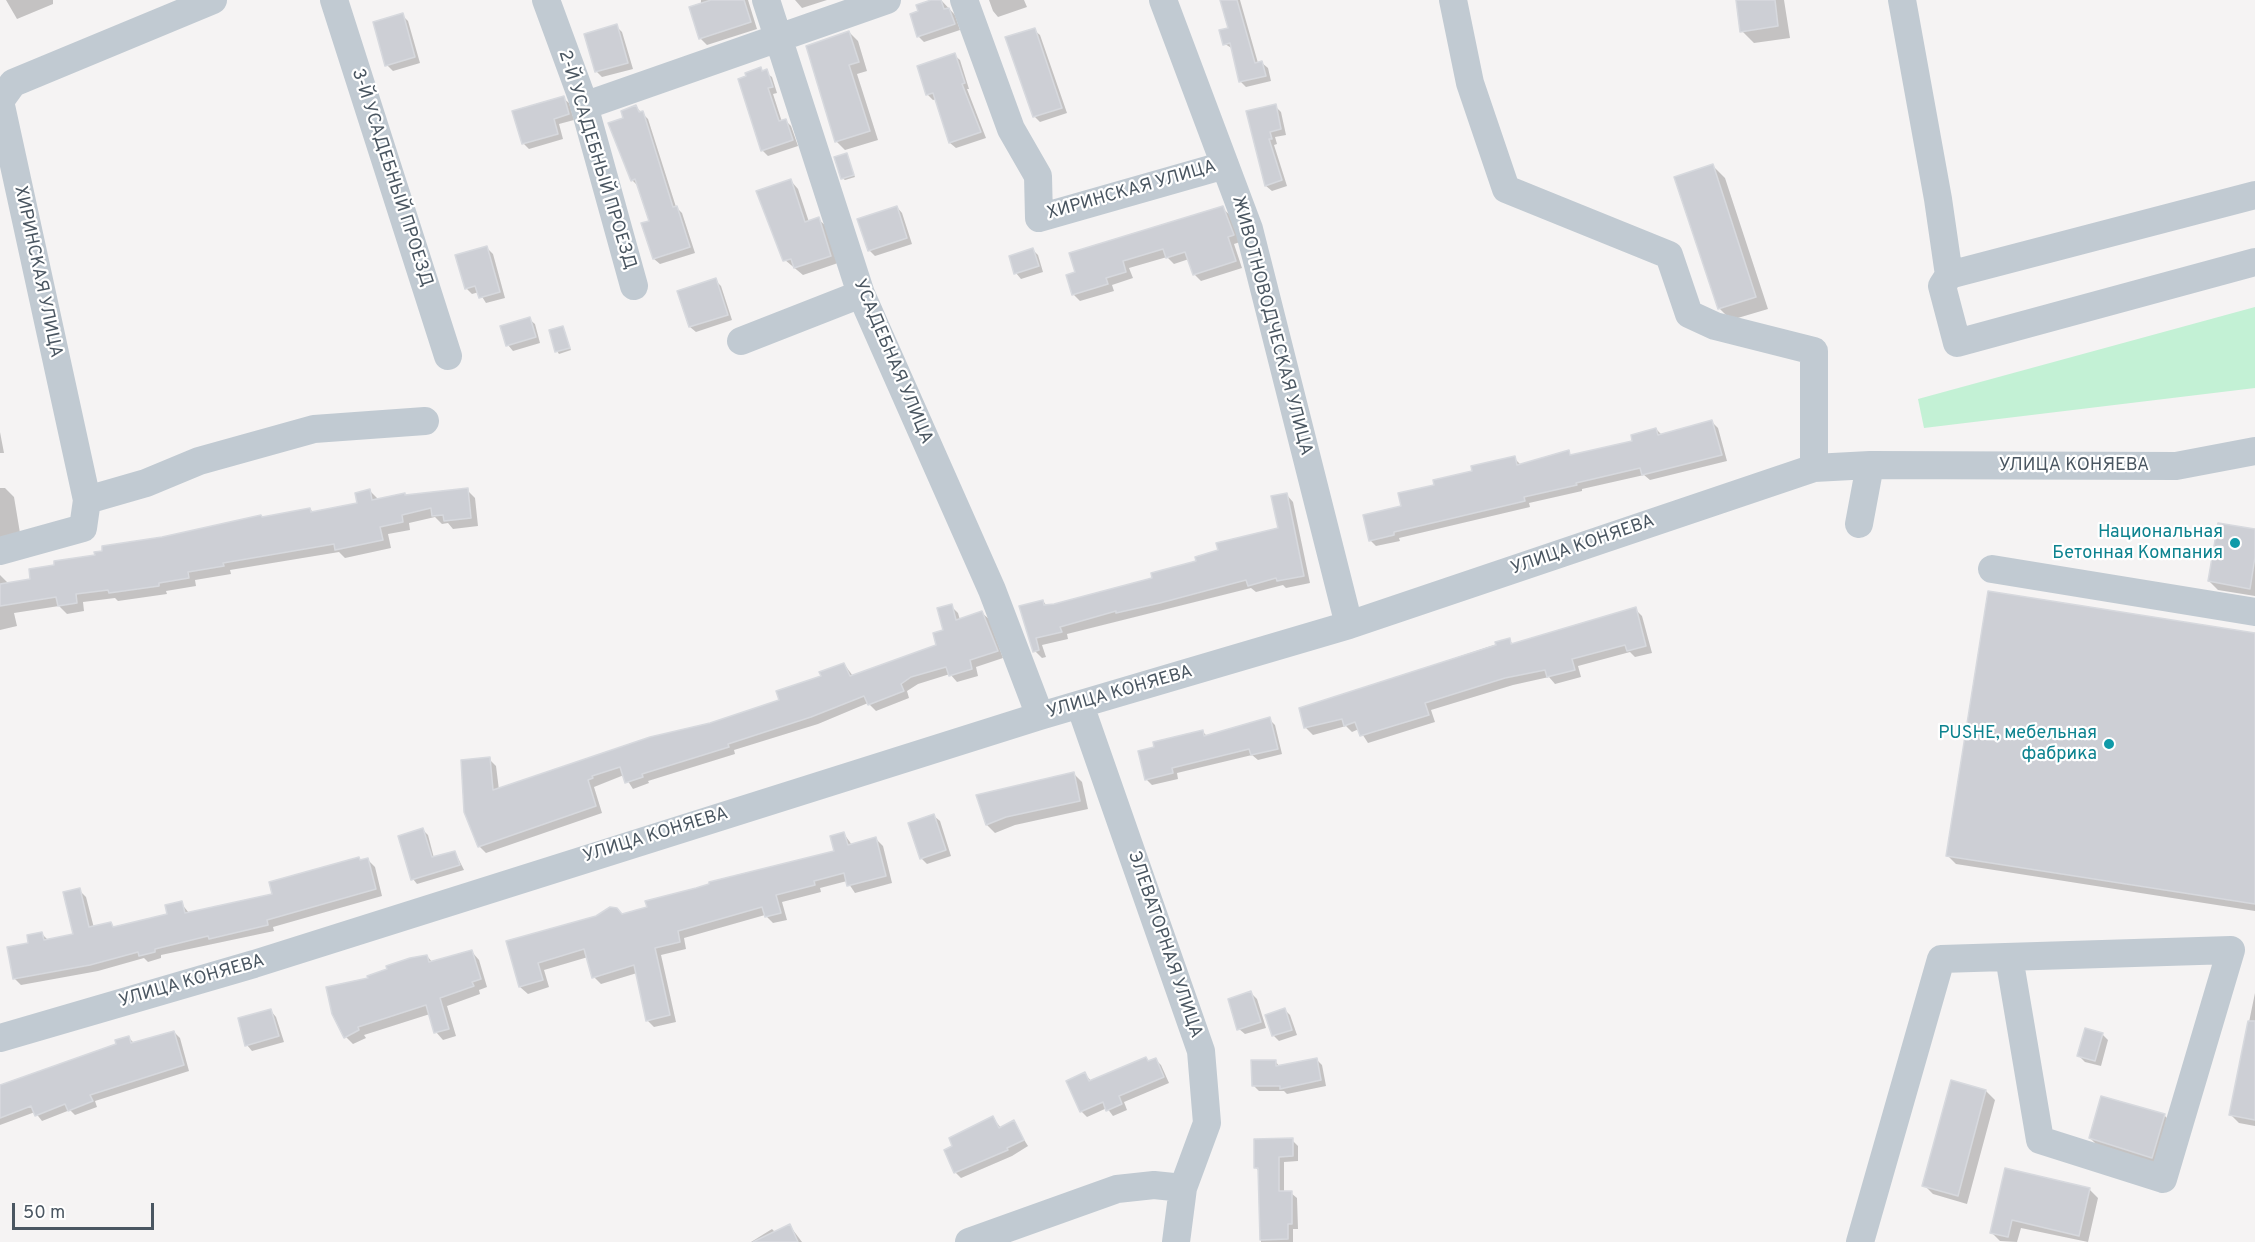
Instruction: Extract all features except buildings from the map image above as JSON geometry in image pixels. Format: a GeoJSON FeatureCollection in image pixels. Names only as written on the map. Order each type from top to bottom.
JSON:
{"type":"FeatureCollection","features":[{"type":"Feature","properties":{"kind":"street","name":"ХИРИНСКАЯ УЛИЦА"},"geometry":{"type":"LineString","coordinates":[[0,551],[83,528],[87,500],[0,101],[13,83],[213,0]]}},
{"type":"Feature","properties":{"kind":"street","name":"3-Й УСАДЕБНЫЙ ПРОЕЗД"},"geometry":{"type":"LineString","coordinates":[[334,0],[448,356]]}},
{"type":"Feature","properties":{"kind":"street","name":"2-Й УСАДЕБНЫЙ ПРОЕЗД"},"geometry":{"type":"LineString","coordinates":[[546,0],[584,106],[634,286]]}},
{"type":"Feature","properties":{"kind":"street","name":"УСАДЕБНАЯ УЛИЦА"},"geometry":{"type":"LineString","coordinates":[[766,0],[861,294],[992,590],[1040,716]]}},
{"type":"Feature","properties":{"kind":"street"},"geometry":{"type":"LineString","coordinates":[[584,106],[778,36],[887,0]]}},
{"type":"Feature","properties":{"kind":"street","name":"ХИРИНСКАЯ УЛИЦА"},"geometry":{"type":"LineString","coordinates":[[964,0],[1011,129],[1038,177],[1039,218],[1225,165]]}},
{"type":"Feature","properties":{"kind":"street","name":"ЖИВОТНОВОДЧЕСКАЯ УЛИЦА"},"geometry":{"type":"LineString","coordinates":[[1163,0],[1249,229],[1349,625]]}},
{"type":"Feature","properties":{"kind":"street"},"geometry":{"type":"LineString","coordinates":[[1453,0],[1470,83],[1506,189],[1669,255],[1689,314],[1714,326],[1814,351],[1814,468]]}},
{"type":"Feature","properties":{"kind":"street"},"geometry":{"type":"LineString","coordinates":[[1902,0],[1938,199],[1949,275]]}},
{"type":"Feature","properties":{"kind":"street"},"geometry":{"type":"LineString","coordinates":[[2255,195],[1949,275],[1942,285],[1957,343],[2255,262]]}},
{"type":"Feature","properties":{"kind":"street"},"geometry":{"type":"LineString","coordinates":[[741,341],[861,294]]}},
{"type":"Feature","properties":{"kind":"street"},"geometry":{"type":"LineString","coordinates":[[87,500],[146,483],[199,461],[314,429],[425,421]]}},
{"type":"Feature","properties":{"kind":"street","name":"УЛИЦА КОНЯЕВА"},"geometry":{"type":"LineString","coordinates":[[0,1038],[254,964],[1040,716],[1349,625],[1814,468],[1870,465],[2176,466],[2255,451]]}},
{"type":"Feature","properties":{"kind":"street"},"geometry":{"type":"LineString","coordinates":[[1859,524],[1870,465]]}},
{"type":"Feature","properties":{"kind":"street"},"geometry":{"type":"LineString","coordinates":[[1992,569],[2255,612]]}},
{"type":"Feature","properties":{"kind":"street","name":"ЭЛЕВАТОРНАЯ УЛИЦА"},"geometry":{"type":"LineString","coordinates":[[1080,705],[1201,1051],[1207,1123],[1183,1188],[1176,1242]]}},
{"type":"Feature","properties":{"kind":"street"},"geometry":{"type":"LineString","coordinates":[[1860,1242],[1881,1176],[1941,959],[2231,950],[2163,1179],[2040,1140],[2009,957]]}},
{"type":"Feature","properties":{"kind":"street"},"geometry":{"type":"LineString","coordinates":[[969,1242],[1117,1189],[1154,1185],[1183,1188]]}},
{"type":"Feature","properties":{"kind":"green space"},"geometry":{"type":"Polygon","coordinates":[[[2255,307],[2255,388],[1924,428],[1918,399],[2255,307]]]}},
{"type":"Feature","properties":{"kind":"place","name":"Национальная Бетонная Компания"},"geometry":{"type":"Point","coordinates":[2235,543]}},
{"type":"Feature","properties":{"kind":"place","name":"PUSHE, мебельная фабрика"},"geometry":{"type":"Point","coordinates":[2109,744]}}]}
